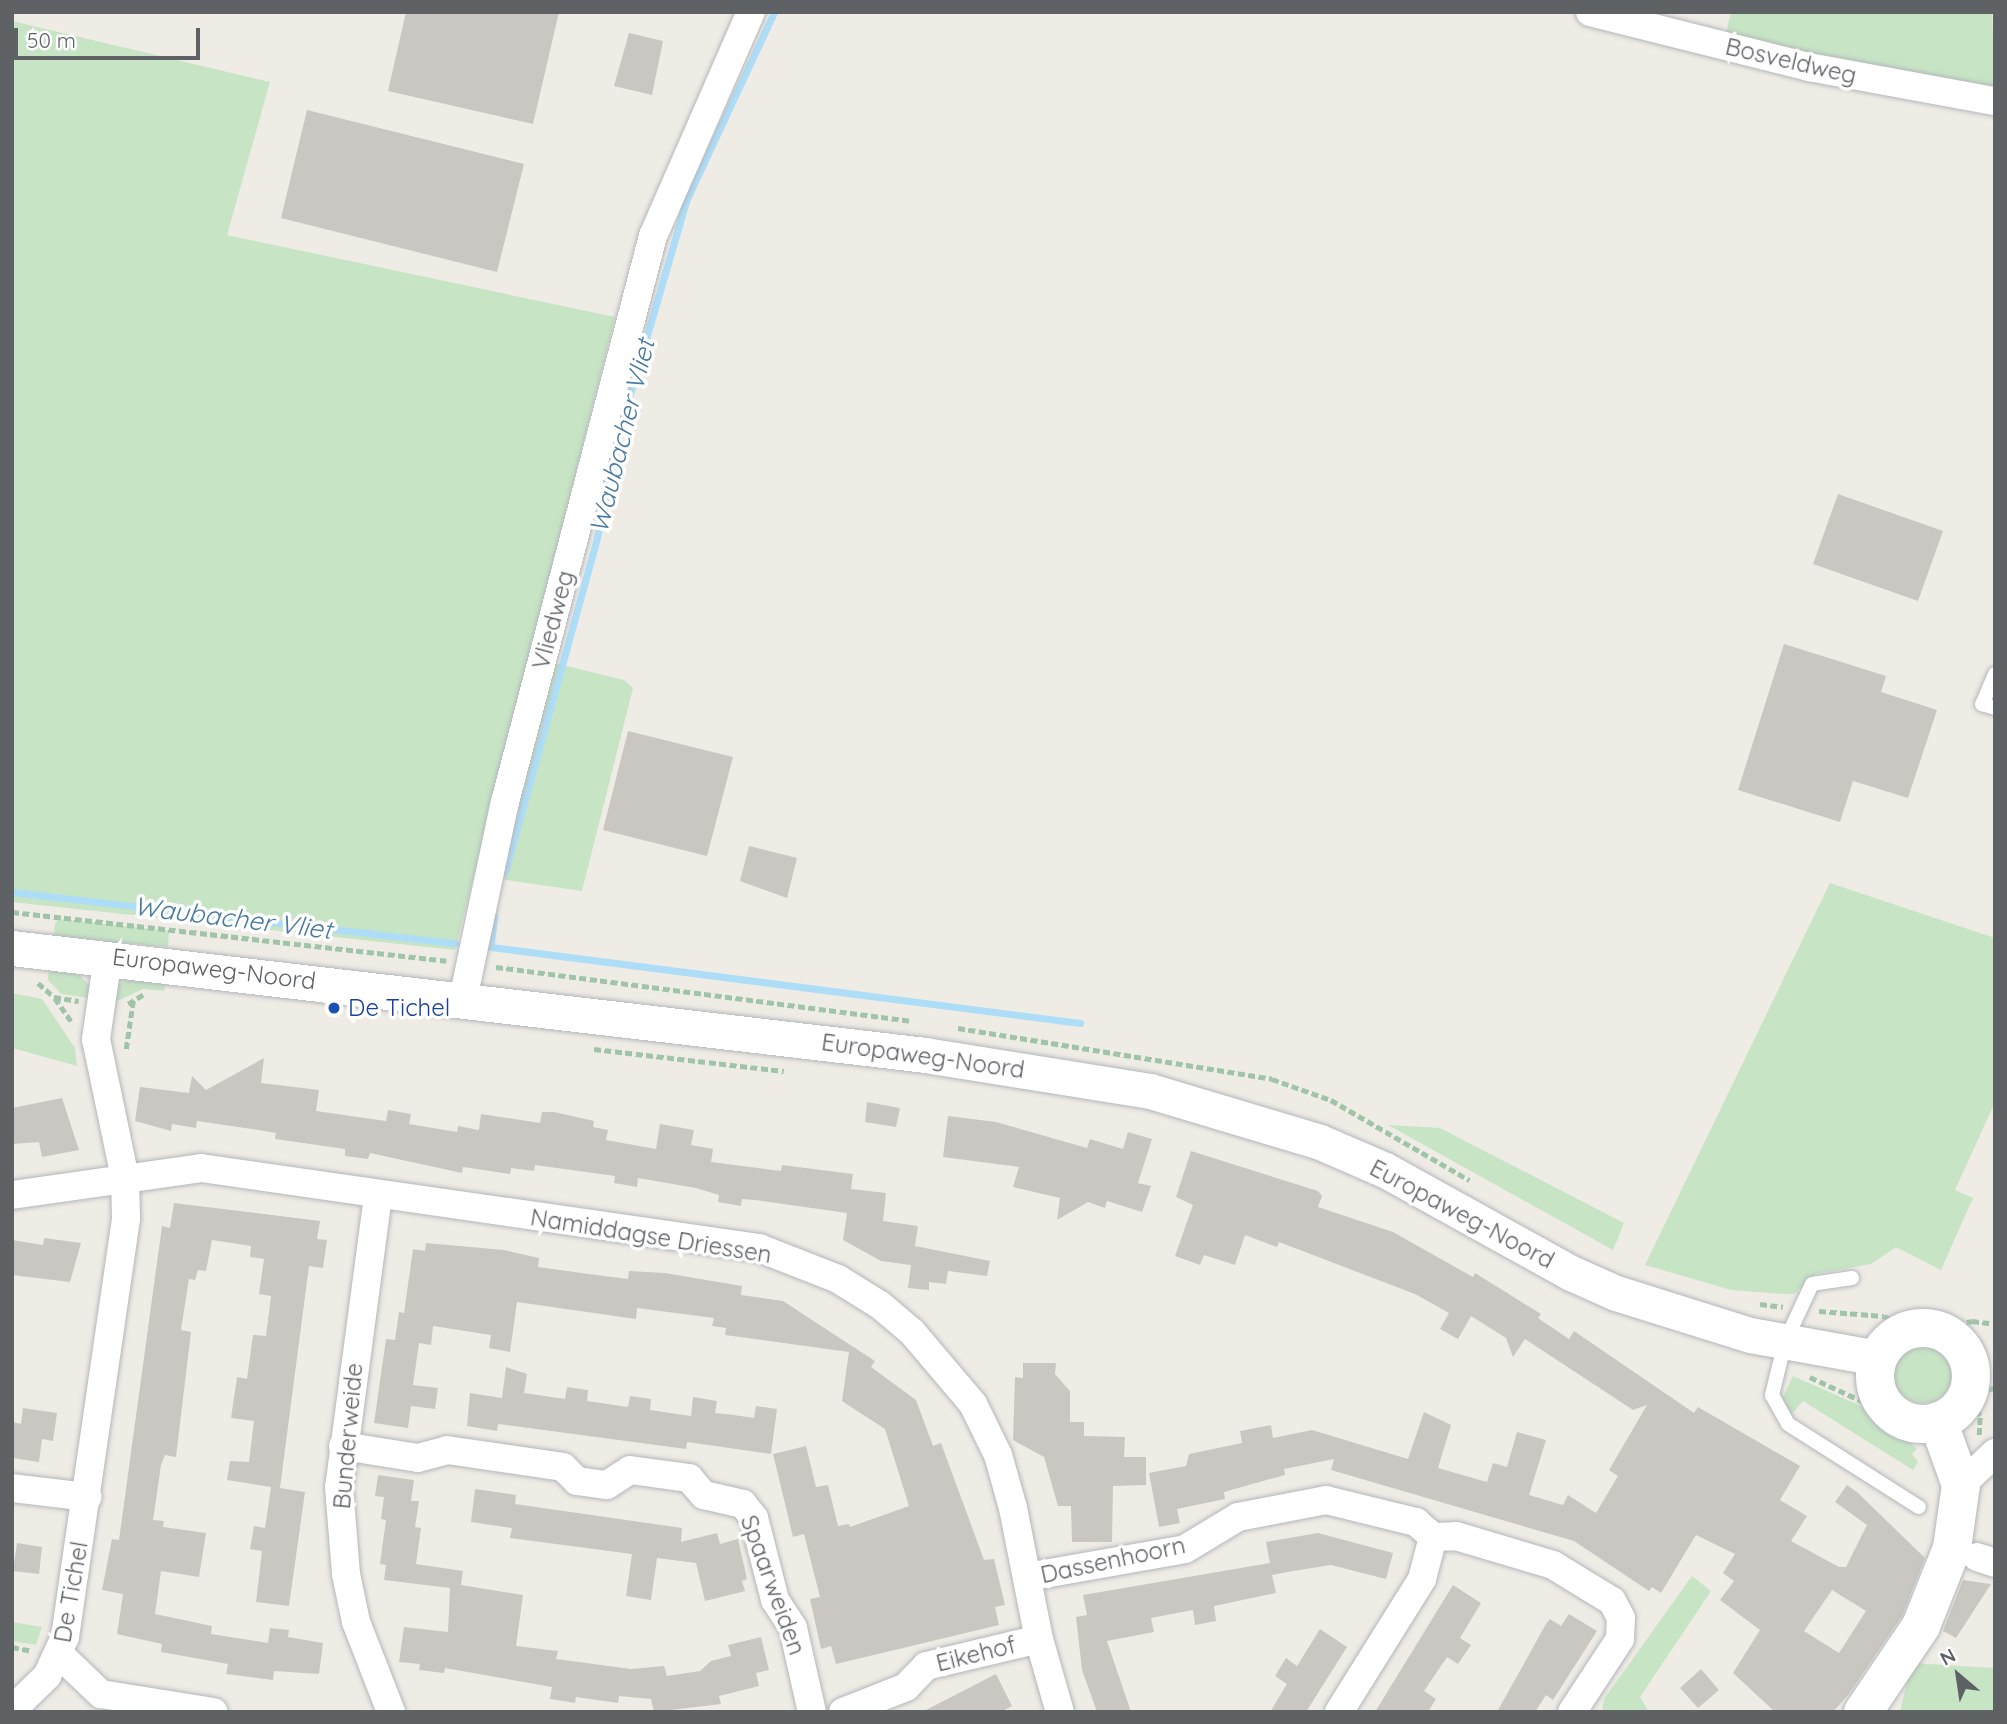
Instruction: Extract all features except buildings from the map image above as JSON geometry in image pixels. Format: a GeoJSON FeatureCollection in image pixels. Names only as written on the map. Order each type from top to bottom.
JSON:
{"type":"FeatureCollection","features":[{"type":"Feature","properties":{"kind":"main road"},"geometry":{"type":"LineString","coordinates":[[1936,1329],[1961,1346],[1981,1373],[1960,1406],[1938,1422],[1904,1420],[1884,1405],[1875,1382],[1878,1358],[1901,1333],[1936,1329]]}},
{"type":"Feature","properties":{"kind":"main road"},"geometry":{"type":"LineString","coordinates":[[1863,1712],[1921,1626],[1936,1594],[1952,1548],[1961,1485],[1938,1422]]}},
{"type":"Feature","properties":{"kind":"street","name":"Vliedweg"},"geometry":{"type":"LineString","coordinates":[[463,999],[502,814],[653,236],[751,12]]}},
{"type":"Feature","properties":{"kind":"street","name":"Bosveldweg"},"geometry":{"type":"LineString","coordinates":[[1590,12],[1809,68],[1995,101]]}},
{"type":"Feature","properties":{"kind":"street","name":"Europaweg-Noord"},"geometry":{"type":"LineString","coordinates":[[12,948],[463,999],[1029,1070],[1150,1091],[1227,1110],[1320,1142],[1385,1170],[1593,1284],[1714,1326],[1785,1342],[1878,1358]]}},
{"type":"Feature","properties":{"kind":"street","name":"De Tichel"},"geometry":{"type":"LineString","coordinates":[[12,1710],[47,1676],[60,1656],[87,1497],[126,1218],[125,1178],[97,1047],[108,957]]}},
{"type":"Feature","properties":{"kind":"street","name":"Namiddagse Driessen"},"geometry":{"type":"LineString","coordinates":[[125,1178],[201,1168],[378,1196],[759,1248],[838,1279],[880,1305],[912,1332],[973,1404],[998,1455],[1039,1639],[1060,1712]]}},
{"type":"Feature","properties":{"kind":"street"},"geometry":{"type":"LineString","coordinates":[[12,1195],[125,1178]]}},
{"type":"Feature","properties":{"kind":"street","name":"Bunderweide"},"geometry":{"type":"LineString","coordinates":[[378,1196],[339,1487],[345,1574],[368,1660],[391,1712]]}},
{"type":"Feature","properties":{"kind":"street","name":"Spaarweiden"},"geometry":{"type":"LineString","coordinates":[[343,1446],[418,1458],[447,1450],[563,1467],[577,1481],[607,1485],[630,1469],[689,1478],[704,1495],[743,1504],[754,1518],[775,1600],[793,1628],[812,1712]]}},
{"type":"Feature","properties":{"kind":"street"},"geometry":{"type":"LineString","coordinates":[[1961,1485],[1995,1453]]}},
{"type":"Feature","properties":{"kind":"street"},"geometry":{"type":"LineString","coordinates":[[12,1488],[87,1497]]}},
{"type":"Feature","properties":{"kind":"street","name":"Dassenhoorn"},"geometry":{"type":"LineString","coordinates":[[1027,1577],[1185,1549],[1238,1517],[1326,1500],[1416,1522],[1433,1537],[1457,1536],[1553,1565],[1612,1601],[1622,1618],[1620,1639],[1572,1712]]}},
{"type":"Feature","properties":{"kind":"street"},"geometry":{"type":"LineString","coordinates":[[1339,1712],[1422,1579],[1433,1537]]}},
{"type":"Feature","properties":{"kind":"street","name":"Eikehof"},"geometry":{"type":"LineString","coordinates":[[843,1712],[906,1687],[926,1666],[1039,1639]]}},
{"type":"Feature","properties":{"kind":"street"},"geometry":{"type":"LineString","coordinates":[[60,1656],[101,1694],[167,1708],[214,1712]]}},
{"type":"Feature","properties":{"kind":"lane"},"geometry":{"type":"LineString","coordinates":[[1995,674],[1983,704],[1995,708]]}},
{"type":"Feature","properties":{"kind":"lane"},"geometry":{"type":"LineString","coordinates":[[1852,1278],[1812,1284],[1785,1342],[1772,1395],[1788,1424],[1919,1507]]}},
{"type":"Feature","properties":{"kind":"path"},"geometry":{"type":"LineString","coordinates":[[12,912],[469,964]]}},
{"type":"Feature","properties":{"kind":"path"},"geometry":{"type":"LineString","coordinates":[[32,982],[44,985],[54,997],[101,1004],[124,1006],[143,994],[158,994]]}},
{"type":"Feature","properties":{"kind":"path"},"geometry":{"type":"LineString","coordinates":[[1936,1329],[1972,1321],[1995,1324]]}},
{"type":"Feature","properties":{"kind":"path"},"geometry":{"type":"LineString","coordinates":[[1785,1342],[1795,1370],[1864,1402],[1884,1405]]}},
{"type":"Feature","properties":{"kind":"green space"},"geometry":{"type":"Polygon","coordinates":[[[1731,12],[1992,12],[1995,93],[1724,41],[1731,12]]]}},
{"type":"Feature","properties":{"kind":"green space"},"geometry":{"type":"Polygon","coordinates":[[[12,21],[270,82],[227,235],[615,317],[455,950],[12,902],[12,21]]]}},
{"type":"Feature","properties":{"kind":"green space"},"geometry":{"type":"Polygon","coordinates":[[[554,663],[624,680],[633,688],[582,891],[493,878],[554,663]]]}},
{"type":"Feature","properties":{"kind":"green space"},"geometry":{"type":"Polygon","coordinates":[[[1830,883],[1995,938],[1995,1102],[1955,1190],[1973,1198],[1941,1270],[1896,1247],[1871,1264],[1815,1274],[1794,1294],[1785,1294],[1731,1290],[1645,1265],[1830,883]]]}},
{"type":"Feature","properties":{"kind":"green space"},"geometry":{"type":"Polygon","coordinates":[[[60,919],[169,931],[168,947],[54,936],[55,923],[60,919]]]}},
{"type":"Feature","properties":{"kind":"green space"},"geometry":{"type":"Polygon","coordinates":[[[49,970],[79,974],[90,986],[89,998],[61,994],[48,980],[49,970]]]}},
{"type":"Feature","properties":{"kind":"green space"},"geometry":{"type":"Polygon","coordinates":[[[127,979],[166,983],[164,991],[143,989],[115,1002],[118,985],[127,979]]]}},
{"type":"Feature","properties":{"kind":"green space"},"geometry":{"type":"Polygon","coordinates":[[[12,993],[42,999],[75,1048],[77,1066],[12,1048],[12,993]]]}},
{"type":"Feature","properties":{"kind":"green space"},"geometry":{"type":"Polygon","coordinates":[[[1388,1125],[1440,1128],[1624,1223],[1613,1250],[1388,1125]]]}},
{"type":"Feature","properties":{"kind":"green space"},"geometry":{"type":"Polygon","coordinates":[[[1923,1343],[1944,1352],[1953,1373],[1944,1394],[1923,1403],[1902,1394],[1893,1373],[1902,1352],[1923,1343]]]}},
{"type":"Feature","properties":{"kind":"green space"},"geometry":{"type":"Polygon","coordinates":[[[1793,1376],[1870,1410],[1917,1449],[1912,1454],[1918,1462],[1913,1470],[1803,1401],[1791,1415],[1782,1399],[1793,1376]]]}},
{"type":"Feature","properties":{"kind":"green space"},"geometry":{"type":"Polygon","coordinates":[[[1692,1576],[1711,1591],[1640,1697],[1649,1712],[1602,1712],[1604,1699],[1692,1576]]]}},
{"type":"Feature","properties":{"kind":"green space"},"geometry":{"type":"Polygon","coordinates":[[[12,1622],[42,1627],[36,1645],[12,1641],[12,1622]]]}},
{"type":"Feature","properties":{"kind":"green space"},"geometry":{"type":"Polygon","coordinates":[[[1911,1663],[1995,1668],[1995,1712],[1900,1712],[1911,1663]]]}},
{"type":"Feature","properties":{"kind":"waterway","name":"Waubacher Vliet"},"geometry":{"type":"LineString","coordinates":[[505,872],[597,537],[619,432],[686,201],[774,12]]}},
{"type":"Feature","properties":{"kind":"waterway","name":"Waubacher Vliet"},"geometry":{"type":"LineString","coordinates":[[12,892],[455,943]]}},
{"type":"Feature","properties":{"kind":"waterway"},"geometry":{"type":"LineString","coordinates":[[494,916],[491,947],[1080,1023]]}},
{"type":"Feature","properties":{"kind":"place","name":"De Tichel"},"geometry":{"type":"Point","coordinates":[334,1008]}}]}
